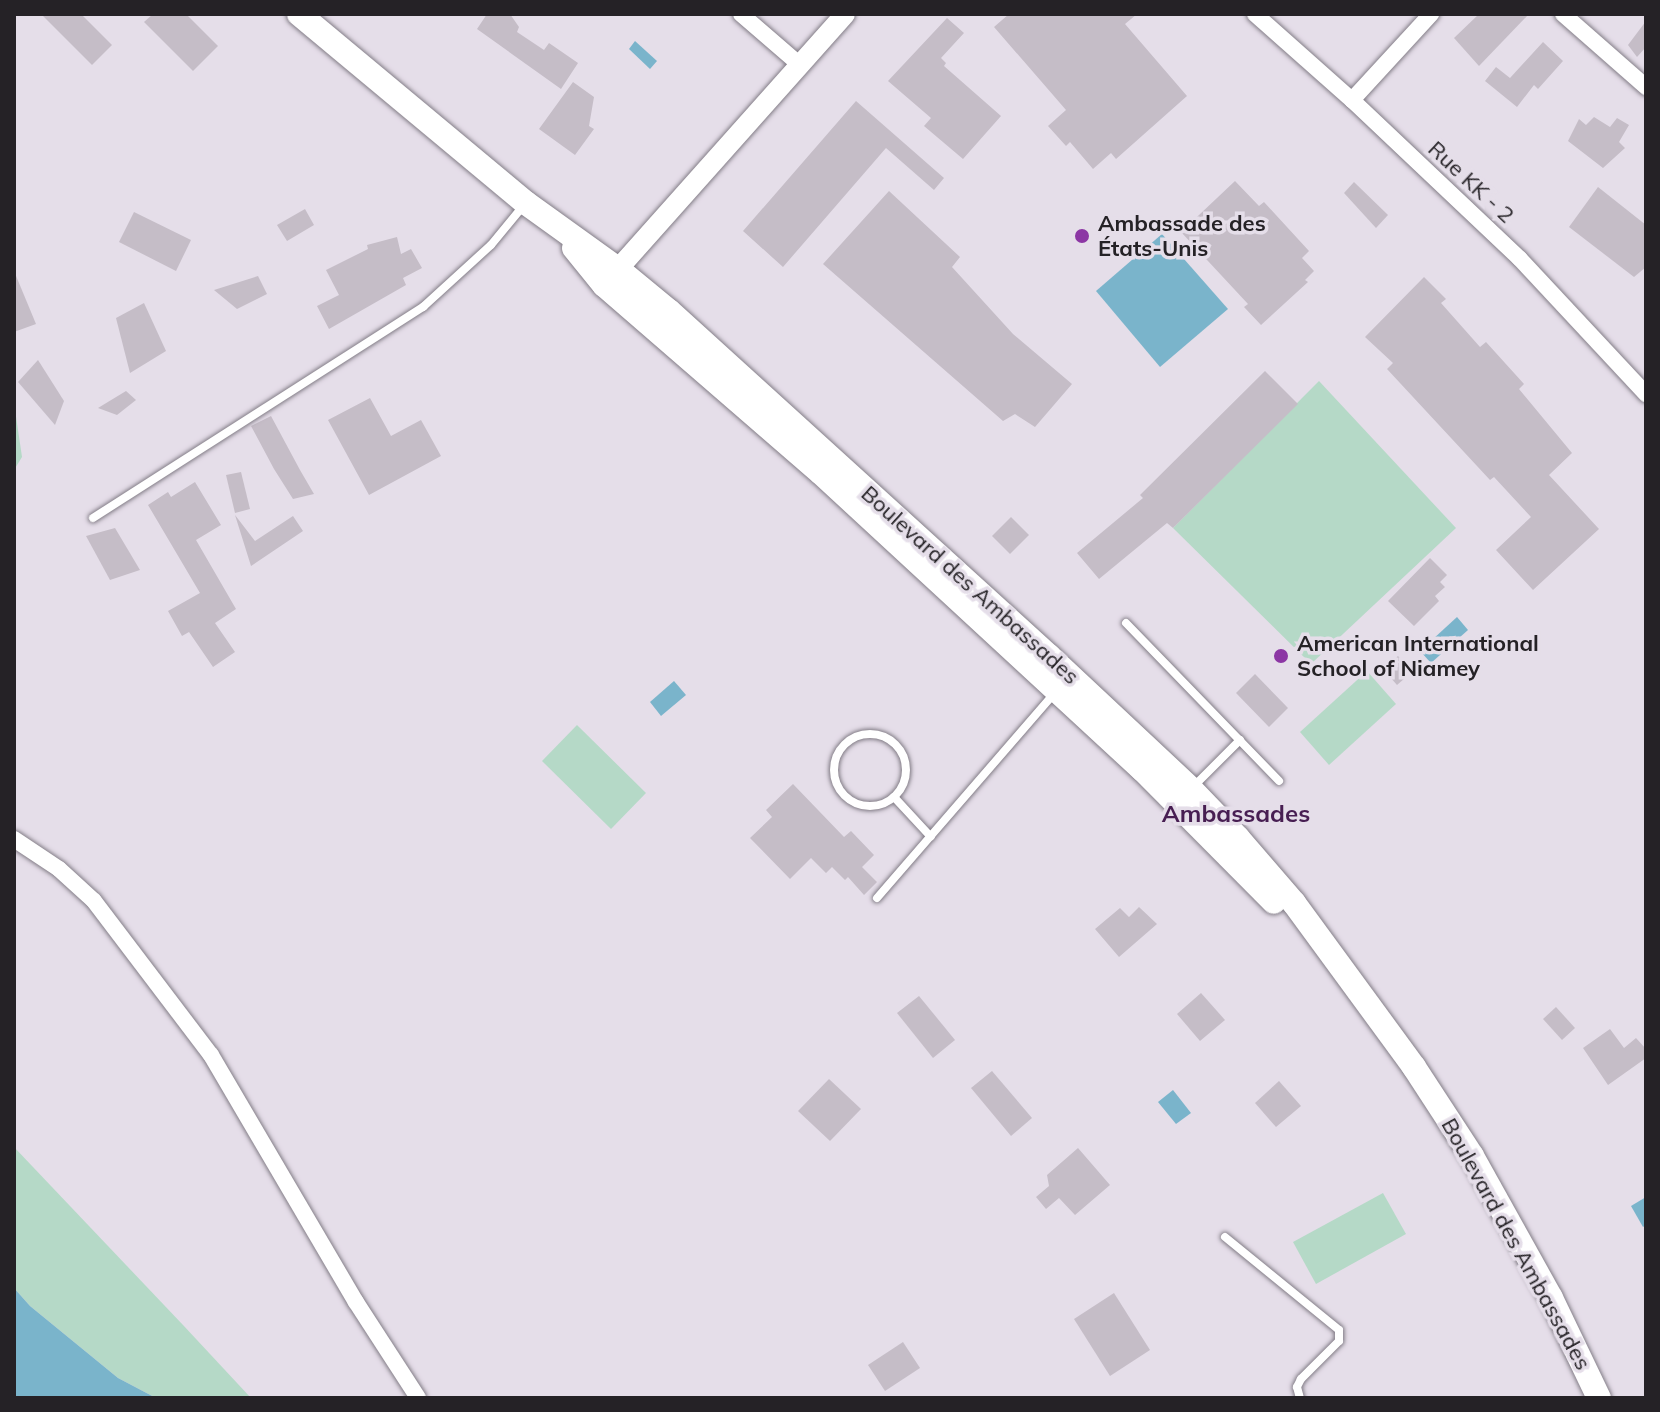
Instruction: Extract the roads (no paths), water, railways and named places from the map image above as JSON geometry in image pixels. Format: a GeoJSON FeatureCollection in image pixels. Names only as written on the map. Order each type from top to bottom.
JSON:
{"type":"FeatureCollection","features":[{"type":"Feature","properties":{"kind":"main road","name":"Boulevard des Ambassades"},"geometry":{"type":"LineString","coordinates":[[299,14],[526,203],[618,269],[669,311],[1062,683],[1142,769],[1347,974]]}},
{"type":"Feature","properties":{"kind":"main road","name":"Boulevard des Ambassades"},"geometry":{"type":"LineString","coordinates":[[561,228],[604,285],[1062,683],[1191,789],[1294,903],[1347,974],[1472,1156],[1551,1298],[1599,1398]]}},
{"type":"Feature","properties":{"kind":"street"},"geometry":{"type":"LineString","coordinates":[[741,14],[800,65]]}},
{"type":"Feature","properties":{"kind":"street"},"geometry":{"type":"LineString","coordinates":[[618,269],[845,14]]}},
{"type":"Feature","properties":{"kind":"street","name":"Rue KK - 2"},"geometry":{"type":"LineString","coordinates":[[1255,14],[1352,100],[1520,259],[1646,394]]}},
{"type":"Feature","properties":{"kind":"street"},"geometry":{"type":"LineString","coordinates":[[1352,100],[1431,14]]}},
{"type":"Feature","properties":{"kind":"street"},"geometry":{"type":"LineString","coordinates":[[1563,14],[1644,82]]}},
{"type":"Feature","properties":{"kind":"street"},"geometry":{"type":"LineString","coordinates":[[14,839],[59,869],[94,901],[211,1055],[356,1302],[418,1398]]}},
{"type":"Feature","properties":{"kind":"lane"},"geometry":{"type":"LineString","coordinates":[[93,518],[423,307],[491,245],[526,203]]}},
{"type":"Feature","properties":{"kind":"lane"},"geometry":{"type":"LineString","coordinates":[[1126,623],[1279,781]]}},
{"type":"Feature","properties":{"kind":"lane"},"geometry":{"type":"LineString","coordinates":[[877,898],[1062,683]]}},
{"type":"Feature","properties":{"kind":"lane"},"geometry":{"type":"LineString","coordinates":[[867,734],[890,740],[899,749],[906,766],[905,780],[894,797],[869,807],[847,798],[835,779],[834,767],[839,750],[854,738],[867,734]]}},
{"type":"Feature","properties":{"kind":"lane"},"geometry":{"type":"LineString","coordinates":[[1191,789],[1240,740]]}},
{"type":"Feature","properties":{"kind":"lane"},"geometry":{"type":"LineString","coordinates":[[894,797],[931,837]]}},
{"type":"Feature","properties":{"kind":"lane"},"geometry":{"type":"LineString","coordinates":[[1225,1237],[1339,1330],[1339,1341],[1301,1379],[1297,1387],[1300,1398]]}},
{"type":"Feature","properties":{"kind":"water"},"geometry":{"type":"Polygon","coordinates":[[[635,41],[657,61],[650,69],[629,49],[635,41]]]}},
{"type":"Feature","properties":{"kind":"water"},"geometry":{"type":"Polygon","coordinates":[[[1162,234],[1228,309],[1160,367],[1096,291],[1162,234]]]}},
{"type":"Feature","properties":{"kind":"water"},"geometry":{"type":"Polygon","coordinates":[[[1457,617],[1468,630],[1431,663],[1420,651],[1457,617]]]}},
{"type":"Feature","properties":{"kind":"water"},"geometry":{"type":"Polygon","coordinates":[[[674,681],[686,695],[661,716],[650,702],[674,681]]]}},
{"type":"Feature","properties":{"kind":"water"},"geometry":{"type":"Polygon","coordinates":[[[1173,1090],[1191,1113],[1176,1124],[1158,1102],[1173,1090]]]}},
{"type":"Feature","properties":{"kind":"water"},"geometry":{"type":"Polygon","coordinates":[[[1646,1197],[1646,1225],[1643,1227],[1631,1206],[1646,1197]]]}},
{"type":"Feature","properties":{"kind":"water"},"geometry":{"type":"Polygon","coordinates":[[[14,1288],[30,1306],[118,1378],[156,1398],[14,1398],[14,1288]]]}},
{"type":"Feature","properties":{"kind":"place","name":"Ambassade des États-Unis"},"geometry":{"type":"Point","coordinates":[1082,236]}},
{"type":"Feature","properties":{"kind":"place","name":"American International School of Niamey"},"geometry":{"type":"Point","coordinates":[1281,656]}},
{"type":"Feature","properties":{"kind":"district","name":"Ambassades"},"geometry":{"type":"Point","coordinates":[1236,814]}}]}
